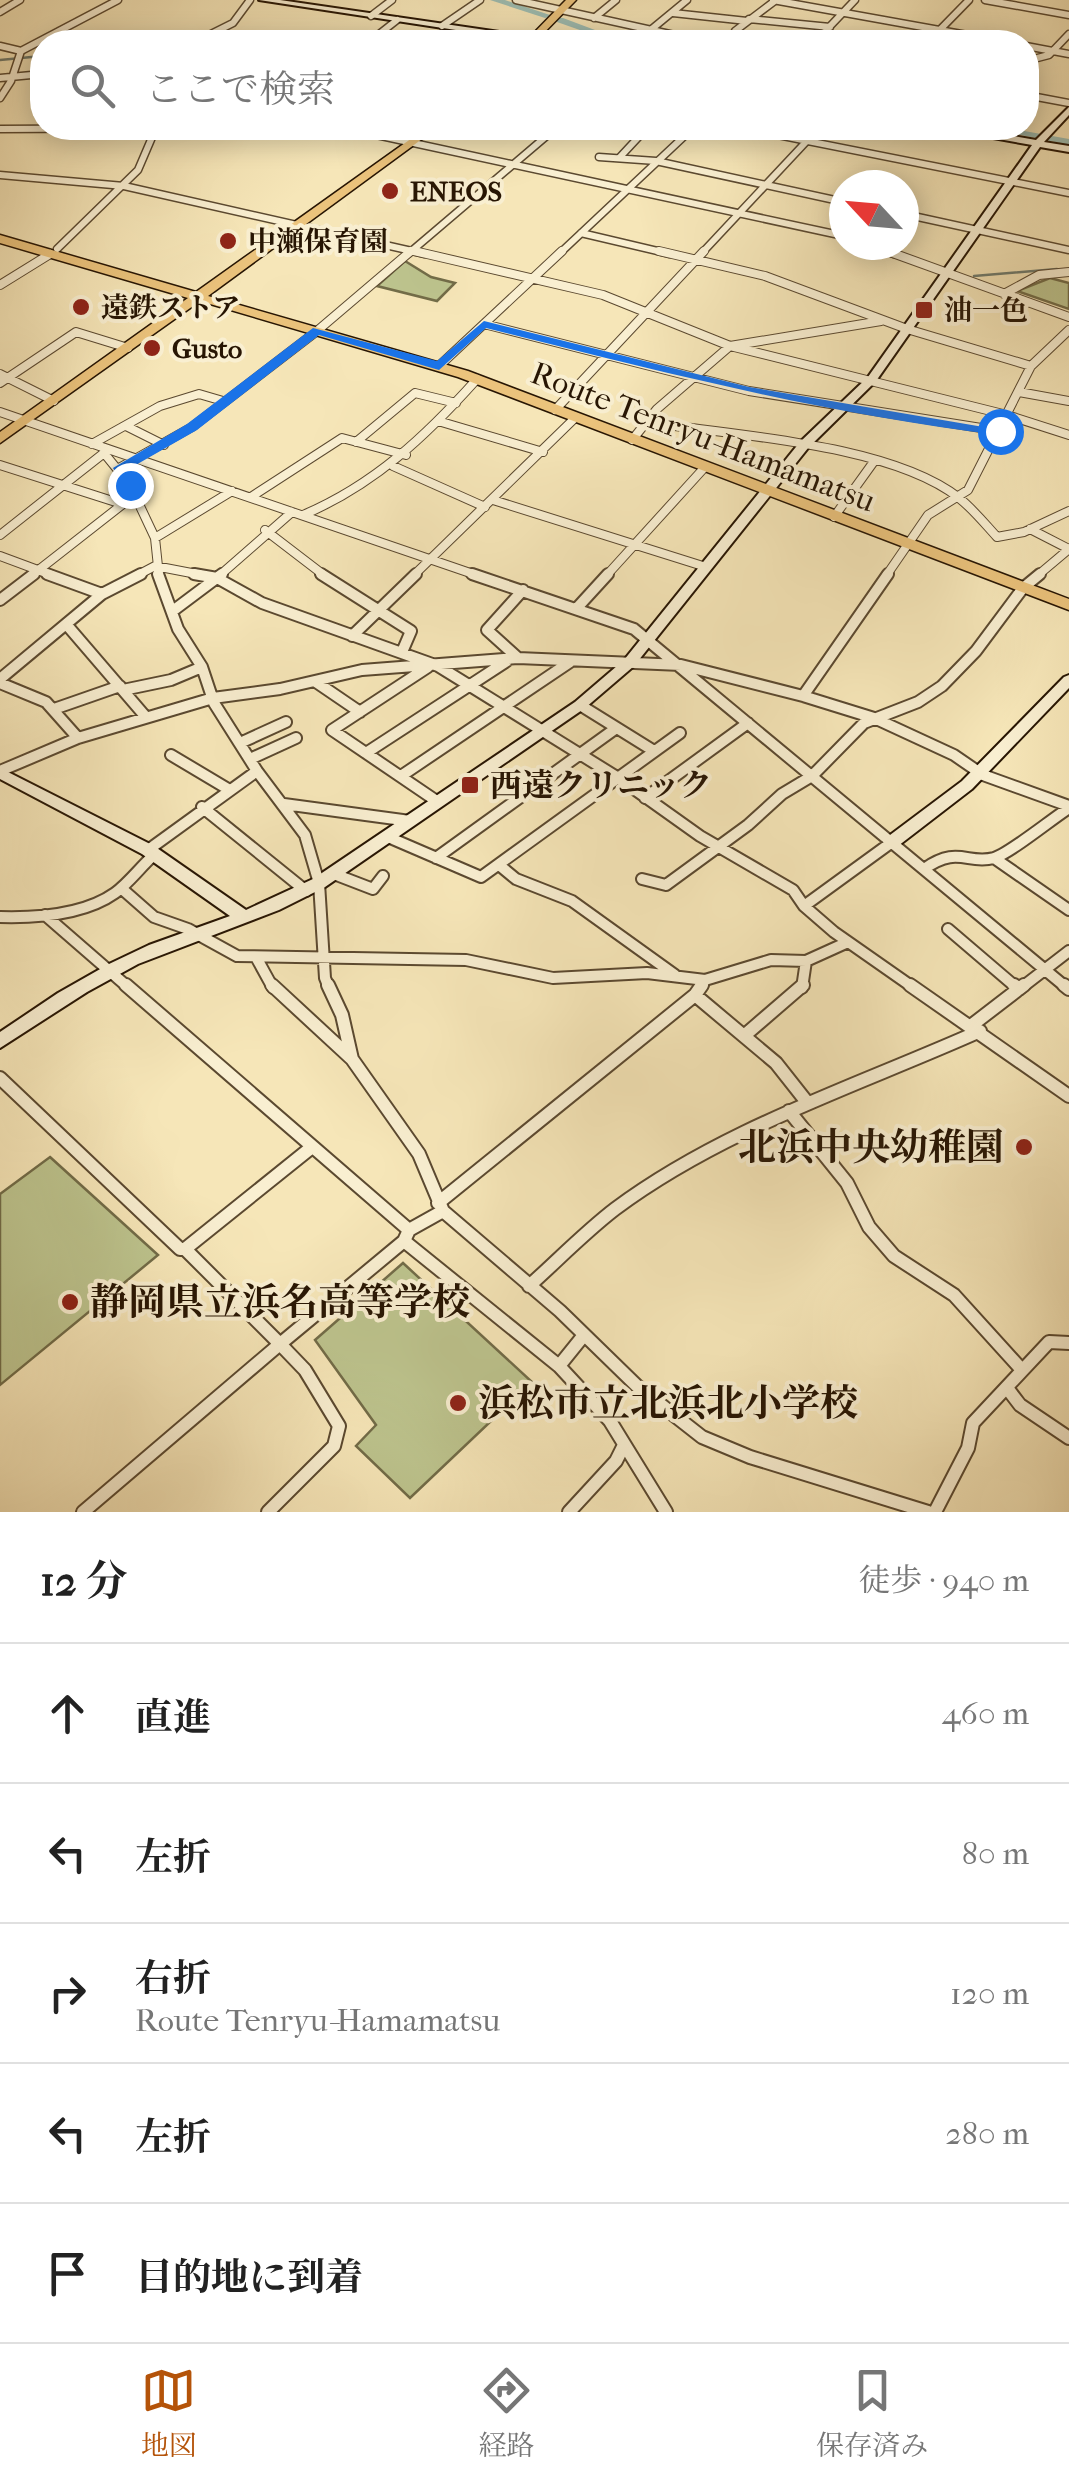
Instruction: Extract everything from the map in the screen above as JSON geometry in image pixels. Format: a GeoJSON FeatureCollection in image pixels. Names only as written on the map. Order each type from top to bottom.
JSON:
{"type":"FeatureCollection","features":[{"type":"Feature","properties":{"kind":"main road"},"geometry":{"type":"LineString","coordinates":[[542,30],[571,0]]}},
{"type":"Feature","properties":{"kind":"main road"},"geometry":{"type":"LineString","coordinates":[[0,439],[414,140]]}},
{"type":"Feature","properties":{"kind":"main road","name":"Route Tenryu-Hamamatsu"},"geometry":{"type":"LineString","coordinates":[[0,236],[477,379],[1069,605]]}},
{"type":"Feature","properties":{"kind":"street"},"geometry":{"type":"LineString","coordinates":[[0,12],[20,0]]}},
{"type":"Feature","properties":{"kind":"street"},"geometry":{"type":"LineString","coordinates":[[64,30],[118,0]]}},
{"type":"Feature","properties":{"kind":"street"},"geometry":{"type":"LineString","coordinates":[[220,30],[234,23],[250,0]]}},
{"type":"Feature","properties":{"kind":"street"},"geometry":{"type":"LineString","coordinates":[[262,0],[466,30]]}},
{"type":"Feature","properties":{"kind":"street"},"geometry":{"type":"LineString","coordinates":[[371,16],[392,0]]}},
{"type":"Feature","properties":{"kind":"street"},"geometry":{"type":"LineString","coordinates":[[442,26],[480,0]]}},
{"type":"Feature","properties":{"kind":"street"},"geometry":{"type":"LineString","coordinates":[[516,0],[648,30]]}},
{"type":"Feature","properties":{"kind":"street"},"geometry":{"type":"LineString","coordinates":[[594,18],[616,0]]}},
{"type":"Feature","properties":{"kind":"street"},"geometry":{"type":"LineString","coordinates":[[653,30],[687,0]]}},
{"type":"Feature","properties":{"kind":"street"},"geometry":{"type":"LineString","coordinates":[[736,30],[774,0],[940,30],[968,0]]}},
{"type":"Feature","properties":{"kind":"street"},"geometry":{"type":"LineString","coordinates":[[827,30],[856,0]]}},
{"type":"Feature","properties":{"kind":"street"},"geometry":{"type":"LineString","coordinates":[[985,0],[1069,15]]}},
{"type":"Feature","properties":{"kind":"street"},"geometry":{"type":"LineString","coordinates":[[673,13],[830,27]]}},
{"type":"Feature","properties":{"kind":"street"},"geometry":{"type":"LineString","coordinates":[[385,30],[397,20]]}},
{"type":"Feature","properties":{"kind":"street"},"geometry":{"type":"LineString","coordinates":[[1039,57],[1055,51],[1069,34]]}},
{"type":"Feature","properties":{"kind":"street"},"geometry":{"type":"LineString","coordinates":[[0,46],[18,56]]}},
{"type":"Feature","properties":{"kind":"street"},"geometry":{"type":"LineString","coordinates":[[1039,48],[1069,54]]}},
{"type":"Feature","properties":{"kind":"street"},"geometry":{"type":"LineString","coordinates":[[0,98],[18,56],[30,49]]}},
{"type":"Feature","properties":{"kind":"street"},"geometry":{"type":"LineString","coordinates":[[0,78],[30,75]]}},
{"type":"Feature","properties":{"kind":"street"},"geometry":{"type":"LineString","coordinates":[[1039,97],[1069,102]]}},
{"type":"Feature","properties":{"kind":"street"},"geometry":{"type":"LineString","coordinates":[[0,1041],[110,971],[320,882],[580,705],[629,663],[804,445],[872,379],[1011,182],[1069,110]]}},
{"type":"Feature","properties":{"kind":"street"},"geometry":{"type":"LineString","coordinates":[[0,129],[30,129]]}},
{"type":"Feature","properties":{"kind":"street"},"geometry":{"type":"LineString","coordinates":[[0,285],[53,252],[124,186],[138,170],[151,140]]}},
{"type":"Feature","properties":{"kind":"street"},"geometry":{"type":"LineString","coordinates":[[414,140],[829,233]]}},
{"type":"Feature","properties":{"kind":"street"},"geometry":{"type":"LineString","coordinates":[[120,468],[164,446],[317,331],[542,140]]}},
{"type":"Feature","properties":{"kind":"street"},"geometry":{"type":"LineString","coordinates":[[620,157],[636,140]]}},
{"type":"Feature","properties":{"kind":"street"},"geometry":{"type":"LineString","coordinates":[[439,366],[679,140]]}},
{"type":"Feature","properties":{"kind":"street"},"geometry":{"type":"LineString","coordinates":[[555,410],[807,140],[1069,193]]}},
{"type":"Feature","properties":{"kind":"street"},"geometry":{"type":"LineString","coordinates":[[1039,140],[1069,149]]}},
{"type":"Feature","properties":{"kind":"street"},"geometry":{"type":"LineString","coordinates":[[598,157],[656,161],[829,199]]}},
{"type":"Feature","properties":{"kind":"street"},"geometry":{"type":"LineString","coordinates":[[0,175],[124,186],[603,295],[730,346],[872,379],[1069,435]]}},
{"type":"Feature","properties":{"kind":"street"},"geometry":{"type":"LineString","coordinates":[[919,217],[1069,250]]}},
{"type":"Feature","properties":{"kind":"street"},"geometry":{"type":"LineString","coordinates":[[581,233],[765,276],[907,329],[1031,366]]}},
{"type":"Feature","properties":{"kind":"street"},"geometry":{"type":"LineString","coordinates":[[911,260],[1069,318]]}},
{"type":"Feature","properties":{"kind":"street"},"geometry":{"type":"LineString","coordinates":[[1004,294],[1040,275],[1069,272]]}},
{"type":"Feature","properties":{"kind":"street"},"geometry":{"type":"LineString","coordinates":[[632,440],[692,377],[730,346],[790,339],[883,320]]}},
{"type":"Feature","properties":{"kind":"street"},"geometry":{"type":"LineString","coordinates":[[484,324],[692,377],[841,407],[1000,431]]}},
{"type":"Feature","properties":{"kind":"street"},"geometry":{"type":"LineString","coordinates":[[803,696],[928,515],[968,490],[1031,366],[1069,330]]}},
{"type":"Feature","properties":{"kind":"street"},"geometry":{"type":"LineString","coordinates":[[3,378],[76,332],[128,348]]}},
{"type":"Feature","properties":{"kind":"street"},"geometry":{"type":"LineString","coordinates":[[3,378],[54,401]]}},
{"type":"Feature","properties":{"kind":"street"},"geometry":{"type":"LineString","coordinates":[[174,610],[196,598],[265,530],[298,513],[324,508],[393,466],[477,379]]}},
{"type":"Feature","properties":{"kind":"street"},"geometry":{"type":"LineString","coordinates":[[1019,392],[1069,401]]}},
{"type":"Feature","properties":{"kind":"street"},"geometry":{"type":"LineString","coordinates":[[356,442],[414,393],[456,403]]}},
{"type":"Feature","properties":{"kind":"street"},"geometry":{"type":"LineString","coordinates":[[92,444],[160,406],[198,394],[223,401]]}},
{"type":"Feature","properties":{"kind":"street"},"geometry":{"type":"LineString","coordinates":[[0,412],[107,452],[140,457],[431,558],[648,637],[1069,989]]}},
{"type":"Feature","properties":{"kind":"street"},"geometry":{"type":"LineString","coordinates":[[352,636],[576,418]]}},
{"type":"Feature","properties":{"kind":"street"},"geometry":{"type":"LineString","coordinates":[[438,421],[542,452]]}},
{"type":"Feature","properties":{"kind":"street"},"geometry":{"type":"LineString","coordinates":[[646,422],[804,445],[908,470],[958,497],[997,537],[1009,537],[1069,510]]}},
{"type":"Feature","properties":{"kind":"street"},"geometry":{"type":"LineString","coordinates":[[126,426],[164,446]]}},
{"type":"Feature","properties":{"kind":"street"},"geometry":{"type":"LineString","coordinates":[[251,497],[342,438],[406,456]]}},
{"type":"Feature","properties":{"kind":"street"},"geometry":{"type":"LineString","coordinates":[[107,452],[120,468],[155,538],[155,566],[178,629],[202,667],[213,698],[257,771],[305,836],[320,882],[325,978],[342,1015],[352,1059]]}},
{"type":"Feature","properties":{"kind":"street"},"geometry":{"type":"LineString","coordinates":[[0,535],[107,452]]}},
{"type":"Feature","properties":{"kind":"street"},"geometry":{"type":"LineString","coordinates":[[834,516],[874,460]]}},
{"type":"Feature","properties":{"kind":"street"},"geometry":{"type":"LineString","coordinates":[[0,465],[123,504]]}},
{"type":"Feature","properties":{"kind":"street"},"geometry":{"type":"LineString","coordinates":[[393,466],[489,503],[706,567]]}},
{"type":"Feature","properties":{"kind":"street"},"geometry":{"type":"LineString","coordinates":[[576,609],[705,467]]}},
{"type":"Feature","properties":{"kind":"street"},"geometry":{"type":"LineString","coordinates":[[155,538],[232,491]]}},
{"type":"Feature","properties":{"kind":"street"},"geometry":{"type":"LineString","coordinates":[[0,600],[123,504],[136,499]]}},
{"type":"Feature","properties":{"kind":"street"},"geometry":{"type":"LineString","coordinates":[[642,879],[658,886],[666,884],[782,794],[812,776],[864,722],[918,702],[942,686],[976,652],[1023,588],[1069,549],[1029,528]]}},
{"type":"Feature","properties":{"kind":"street"},"geometry":{"type":"LineString","coordinates":[[265,530],[319,572],[411,631],[402,652]]}},
{"type":"Feature","properties":{"kind":"street"},"geometry":{"type":"LineString","coordinates":[[0,556],[102,594]]}},
{"type":"Feature","properties":{"kind":"street"},"geometry":{"type":"LineString","coordinates":[[78,738],[54,708],[0,681],[102,594],[155,566],[217,578],[262,602],[402,652],[504,707],[793,890],[804,906],[848,942],[1069,1096]]}},
{"type":"Feature","properties":{"kind":"street"},"geometry":{"type":"LineString","coordinates":[[515,658],[486,630],[523,590]]}},
{"type":"Feature","properties":{"kind":"street"},"geometry":{"type":"LineString","coordinates":[[66,624],[145,716]]}},
{"type":"Feature","properties":{"kind":"street"},"geometry":{"type":"LineString","coordinates":[[366,753],[515,658]]}},
{"type":"Feature","properties":{"kind":"street"},"geometry":{"type":"LineString","coordinates":[[0,772],[78,738],[213,698],[316,682],[362,670],[515,658],[681,665],[803,696],[874,718],[954,755],[978,772],[1069,807]]}},
{"type":"Feature","properties":{"kind":"street"},"geometry":{"type":"LineString","coordinates":[[401,776],[570,662]]}},
{"type":"Feature","properties":{"kind":"street"},"geometry":{"type":"LineString","coordinates":[[433,666],[332,730],[438,802]]}},
{"type":"Feature","properties":{"kind":"street"},"geometry":{"type":"LineString","coordinates":[[54,708],[121,688],[171,680],[202,667]]}},
{"type":"Feature","properties":{"kind":"street"},"geometry":{"type":"LineString","coordinates":[[316,682],[360,712]]}},
{"type":"Feature","properties":{"kind":"street"},"geometry":{"type":"LineString","coordinates":[[804,906],[967,785],[1068,682]]}},
{"type":"Feature","properties":{"kind":"street"},"geometry":{"type":"LineString","coordinates":[[580,705],[654,751]]}},
{"type":"Feature","properties":{"kind":"street"},"geometry":{"type":"LineString","coordinates":[[240,743],[286,722]]}},
{"type":"Feature","properties":{"kind":"street"},"geometry":{"type":"LineString","coordinates":[[645,798],[748,723]]}},
{"type":"Feature","properties":{"kind":"street"},"geometry":{"type":"LineString","coordinates":[[436,858],[615,728]]}},
{"type":"Feature","properties":{"kind":"street"},"geometry":{"type":"LineString","coordinates":[[388,837],[481,877],[680,733]]}},
{"type":"Feature","properties":{"kind":"street"},"geometry":{"type":"LineString","coordinates":[[250,758],[296,738]]}},
{"type":"Feature","properties":{"kind":"street"},"geometry":{"type":"LineString","coordinates":[[171,755],[228,789]]}},
{"type":"Feature","properties":{"kind":"street"},"geometry":{"type":"LineString","coordinates":[[0,917],[44,916],[92,902],[121,888],[151,852],[202,808],[257,771]]}},
{"type":"Feature","properties":{"kind":"street"},"geometry":{"type":"LineString","coordinates":[[0,772],[151,852],[244,917]]}},
{"type":"Feature","properties":{"kind":"street"},"geometry":{"type":"LineString","coordinates":[[283,804],[411,821]]}},
{"type":"Feature","properties":{"kind":"street"},"geometry":{"type":"LineString","coordinates":[[994,858],[1069,807]]}},
{"type":"Feature","properties":{"kind":"street"},"geometry":{"type":"LineString","coordinates":[[202,808],[320,882],[373,889],[383,876]]}},
{"type":"Feature","properties":{"kind":"street"},"geometry":{"type":"LineString","coordinates":[[924,869],[938,859],[961,855],[994,858],[1069,910]]}},
{"type":"Feature","properties":{"kind":"street"},"geometry":{"type":"LineString","coordinates":[[499,866],[516,879],[572,901],[676,976]]}},
{"type":"Feature","properties":{"kind":"street"},"geometry":{"type":"LineString","coordinates":[[121,888],[154,917],[226,953],[256,958],[280,955],[324,960],[466,960],[553,978],[648,973],[705,980],[772,960],[806,961],[848,942]]}},
{"type":"Feature","properties":{"kind":"street"},"geometry":{"type":"LineString","coordinates":[[44,916],[558,1366],[610,1421],[666,1512]]}},
{"type":"Feature","properties":{"kind":"street"},"geometry":{"type":"LineString","coordinates":[[948,929],[1018,988]]}},
{"type":"Feature","properties":{"kind":"street"},"geometry":{"type":"LineString","coordinates":[[529,1286],[636,1194],[806,1101],[854,1087],[976,1028],[1018,988],[1069,950]]}},
{"type":"Feature","properties":{"kind":"street"},"geometry":{"type":"LineString","coordinates":[[256,958],[275,991],[352,1059],[419,1154],[440,1207],[468,1237],[529,1286],[673,1416],[721,1447],[932,1512],[968,1448],[973,1423],[1048,1342],[1069,1343]]}},
{"type":"Feature","properties":{"kind":"street"},"geometry":{"type":"LineString","coordinates":[[745,1035],[803,987],[806,961]]}},
{"type":"Feature","properties":{"kind":"street"},"geometry":{"type":"LineString","coordinates":[[83,1512],[695,995],[705,980]]}},
{"type":"Feature","properties":{"kind":"street"},"geometry":{"type":"LineString","coordinates":[[695,995],[776,1063],[806,1101]]}},
{"type":"Feature","properties":{"kind":"street"},"geometry":{"type":"LineString","coordinates":[[0,1078],[180,1250],[312,1147]]}},
{"type":"Feature","properties":{"kind":"street"},"geometry":{"type":"LineString","coordinates":[[790,1112],[847,1183],[869,1227],[894,1256],[954,1294],[1022,1370]]}},
{"type":"Feature","properties":{"kind":"street"},"geometry":{"type":"LineString","coordinates":[[185,1249],[304,1370],[339,1426],[334,1446],[268,1512]]}},
{"type":"Feature","properties":{"kind":"street"},"geometry":{"type":"LineString","coordinates":[[558,1366],[584,1335]]}},
{"type":"Feature","properties":{"kind":"street"},"geometry":{"type":"LineString","coordinates":[[1006,1388],[1020,1405],[1069,1438]]}},
{"type":"Feature","properties":{"kind":"street"},"geometry":{"type":"LineString","coordinates":[[569,1512],[616,1461],[623,1447]]}},
{"type":"Feature","properties":{"kind":"green space"},"geometry":{"type":"Polygon","coordinates":[[[405,261],[431,277],[455,283],[437,301],[377,286],[405,261]]]}},
{"type":"Feature","properties":{"kind":"green space"},"geometry":{"type":"Polygon","coordinates":[[[1050,278],[1069,283],[1069,309],[1017,291],[1050,278]]]}},
{"type":"Feature","properties":{"kind":"green space"},"geometry":{"type":"Polygon","coordinates":[[[50,1157],[158,1255],[0,1385],[0,1194],[50,1157]]]}},
{"type":"Feature","properties":{"kind":"green space"},"geometry":{"type":"Polygon","coordinates":[[[403,1263],[532,1382],[410,1498],[356,1446],[376,1425],[315,1340],[403,1263]]]}},
{"type":"Feature","properties":{"kind":"waterway"},"geometry":{"type":"LineString","coordinates":[[495,0],[548,16]]}},
{"type":"Feature","properties":{"kind":"waterway"},"geometry":{"type":"LineString","coordinates":[[560,20],[588,30]]}},
{"type":"Feature","properties":{"kind":"waterway"},"geometry":{"type":"LineString","coordinates":[[0,60],[30,57]]}},
{"type":"Feature","properties":{"kind":"waterway"},"geometry":{"type":"LineString","coordinates":[[1039,137],[1069,142]]}},
{"type":"Feature","properties":{"kind":"waterway"},"geometry":{"type":"LineString","coordinates":[[974,276],[1057,269]]}},
{"type":"Feature","properties":{"kind":"place","name":"ENEOS"},"geometry":{"type":"Point","coordinates":[390,191]}},
{"type":"Feature","properties":{"kind":"place","name":"中瀬保育園"},"geometry":{"type":"Point","coordinates":[228,241]}},
{"type":"Feature","properties":{"kind":"place","name":"遠鉄ストア"},"geometry":{"type":"Point","coordinates":[81,307]}},
{"type":"Feature","properties":{"kind":"place","name":"油一色"},"geometry":{"type":"Point","coordinates":[924,310]}},
{"type":"Feature","properties":{"kind":"place","name":"Gusto"},"geometry":{"type":"Point","coordinates":[152,348]}},
{"type":"Feature","properties":{"kind":"place","name":"西遠クリニック"},"geometry":{"type":"Point","coordinates":[470,785]}},
{"type":"Feature","properties":{"kind":"place","name":"北浜中央幼稚園"},"geometry":{"type":"Point","coordinates":[1024,1147]}},
{"type":"Feature","properties":{"kind":"place","name":"静岡県立浜名高等学校"},"geometry":{"type":"Point","coordinates":[70,1302]}},
{"type":"Feature","properties":{"kind":"place","name":"浜松市立北浜北小学校"},"geometry":{"type":"Point","coordinates":[458,1403]}},
{"type":"Feature","properties":{"kind":"route"},"geometry":{"type":"LineString","coordinates":[[130,485],[120,468],[192,427],[317,331],[439,366],[484,324],[749,391],[920,422],[1000,431]]}}]}
